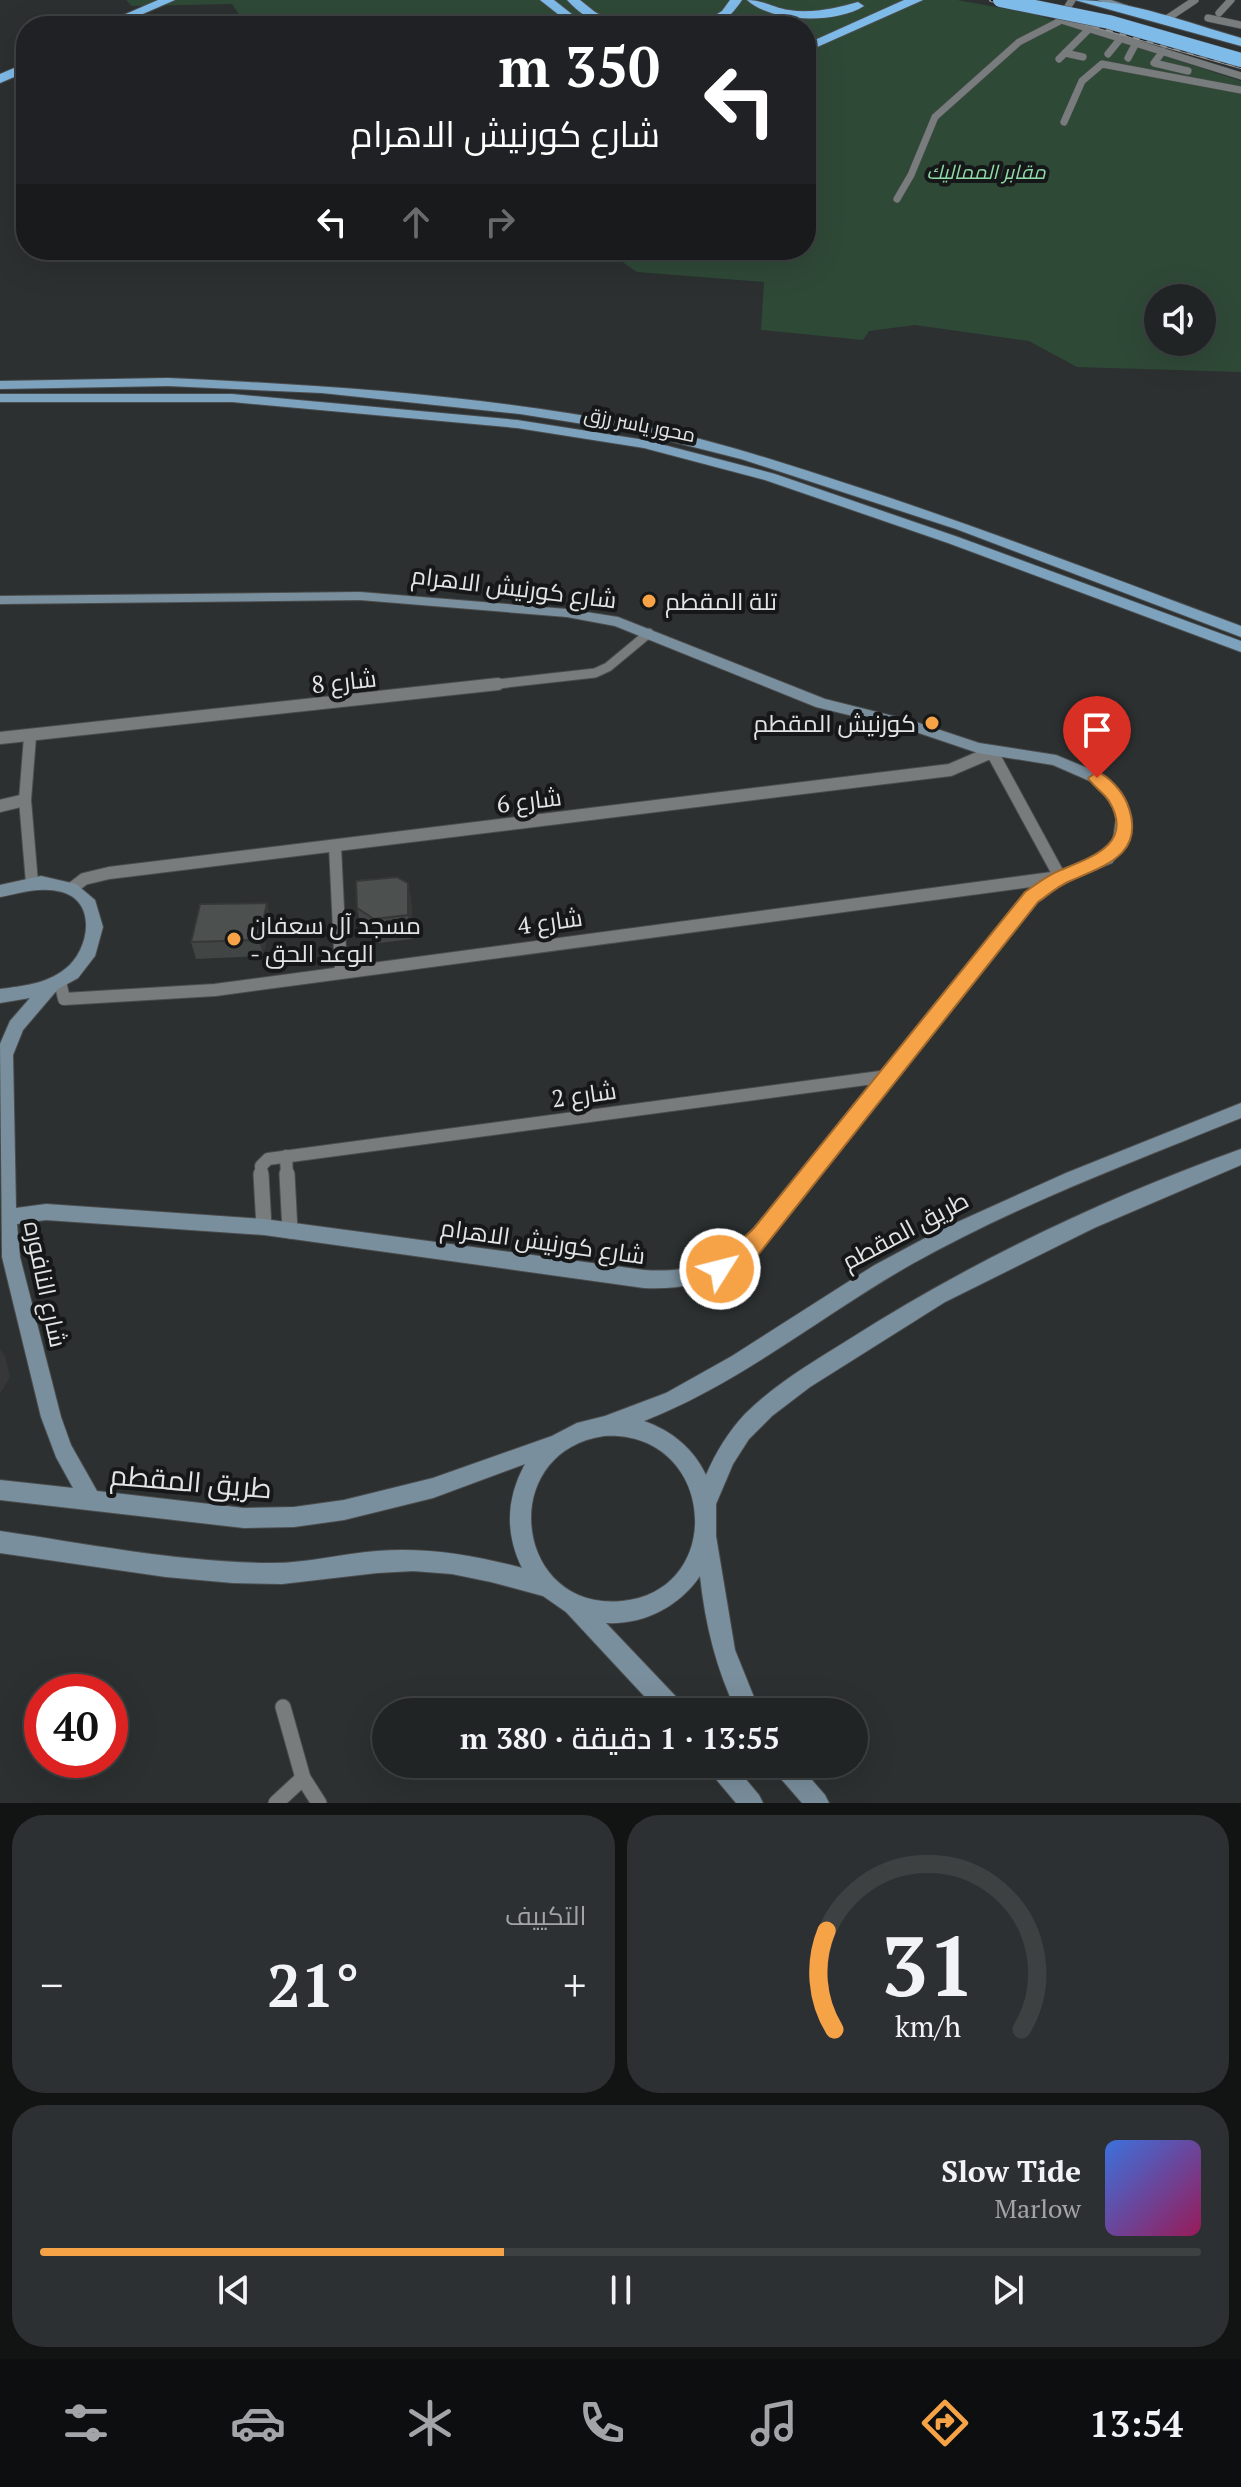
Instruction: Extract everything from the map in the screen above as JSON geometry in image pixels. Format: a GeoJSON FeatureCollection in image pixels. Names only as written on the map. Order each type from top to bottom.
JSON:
{"type":"FeatureCollection","features":[{"type":"Feature","properties":{"kind":"highway"},"geometry":{"type":"LineString","coordinates":[[129,16],[169,0]]}},
{"type":"Feature","properties":{"kind":"highway"},"geometry":{"type":"LineString","coordinates":[[146,16],[185,0]]}},
{"type":"Feature","properties":{"kind":"highway"},"geometry":{"type":"LineString","coordinates":[[534,0],[553,16]]}},
{"type":"Feature","properties":{"kind":"highway"},"geometry":{"type":"LineString","coordinates":[[546,0],[568,16]]}},
{"type":"Feature","properties":{"kind":"highway"},"geometry":{"type":"LineString","coordinates":[[559,0],[579,16]]}},
{"type":"Feature","properties":{"kind":"highway"},"geometry":{"type":"LineString","coordinates":[[573,0],[593,16]]}},
{"type":"Feature","properties":{"kind":"highway"},"geometry":{"type":"LineString","coordinates":[[722,16],[736,0]]}},
{"type":"Feature","properties":{"kind":"highway"},"geometry":{"type":"LineString","coordinates":[[753,0],[779,12],[804,15],[825,14],[879,0]]}},
{"type":"Feature","properties":{"kind":"highway"},"geometry":{"type":"LineString","coordinates":[[816,44],[841,35],[886,8],[917,0]]}},
{"type":"Feature","properties":{"kind":"highway"},"geometry":{"type":"LineString","coordinates":[[1001,0],[1136,29],[1241,57]]}},
{"type":"Feature","properties":{"kind":"highway"},"geometry":{"type":"LineString","coordinates":[[1029,0],[1140,24],[1241,57]]}},
{"type":"Feature","properties":{"kind":"highway"},"geometry":{"type":"LineString","coordinates":[[1061,0],[1241,43]]}},
{"type":"Feature","properties":{"kind":"highway"},"geometry":{"type":"LineString","coordinates":[[1081,0],[1148,15],[1241,43]]}},
{"type":"Feature","properties":{"kind":"highway"},"geometry":{"type":"LineString","coordinates":[[816,30],[860,7]]}},
{"type":"Feature","properties":{"kind":"highway"},"geometry":{"type":"LineString","coordinates":[[816,37],[839,28],[860,7]]}},
{"type":"Feature","properties":{"kind":"main road"},"geometry":{"type":"LineString","coordinates":[[1101,0],[1168,18],[1241,43]]}},
{"type":"Feature","properties":{"kind":"main road","name":"محور ياسر رزق"},"geometry":{"type":"LineString","coordinates":[[0,385],[155,381],[310,389],[520,410],[634,428],[746,456],[961,526],[1241,632]]}},
{"type":"Feature","properties":{"kind":"main road","name":"محور ياسر رزق"},"geometry":{"type":"LineString","coordinates":[[0,398],[175,395],[261,400],[517,424],[645,444],[770,477],[953,540],[1241,647]]}},
{"type":"Feature","properties":{"kind":"main road","name":"شارع كورنيش الاهرام"},"geometry":{"type":"LineString","coordinates":[[0,600],[388,597],[584,615],[649,633],[821,703],[904,724],[992,752],[1071,765],[1097,778],[1116,797],[1124,819],[1121,841],[1115,850],[1095,865],[1060,877],[1031,897],[750,1248],[720,1269],[673,1280],[644,1279],[264,1227],[46,1212],[5,1232]]}},
{"type":"Feature","properties":{"kind":"main road"},"geometry":{"type":"LineString","coordinates":[[0,891],[32,883],[71,889]]}},
{"type":"Feature","properties":{"kind":"main road","name":"شارع النافوره"},"geometry":{"type":"LineString","coordinates":[[71,889],[89,902],[97,920],[97,931],[90,953],[56,983],[16,1026],[4,1055],[3,1194],[5,1232],[56,1434],[91,1501]]}},
{"type":"Feature","properties":{"kind":"main road"},"geometry":{"type":"LineString","coordinates":[[0,996],[26,994],[56,983]]}},
{"type":"Feature","properties":{"kind":"main road","name":"طريق المقطم"},"geometry":{"type":"LineString","coordinates":[[609,1424],[655,1407],[705,1382],[850,1288],[974,1222],[1079,1175],[1241,1110]]}},
{"type":"Feature","properties":{"kind":"main road"},"geometry":{"type":"LineString","coordinates":[[706,1502],[725,1455],[758,1414],[777,1397],[886,1325],[1046,1240],[1241,1157]]}},
{"type":"Feature","properties":{"kind":"main road"},"geometry":{"type":"LineString","coordinates":[[548,1588],[531,1565],[521,1539],[520,1511],[526,1484],[533,1472],[559,1441],[583,1430],[609,1424],[636,1427],[661,1437],[682,1453],[698,1476],[706,1502],[706,1533],[717,1625],[742,1698]]}},
{"type":"Feature","properties":{"kind":"main road","name":"طريق المقطم"},"geometry":{"type":"LineString","coordinates":[[0,1490],[244,1518],[294,1517],[344,1510],[433,1488],[476,1475],[559,1441]]}},
{"type":"Feature","properties":{"kind":"main road"},"geometry":{"type":"LineString","coordinates":[[571,1603],[595,1611],[620,1613],[645,1607],[668,1595],[686,1578],[699,1557],[706,1533]]}},
{"type":"Feature","properties":{"kind":"main road"},"geometry":{"type":"LineString","coordinates":[[0,1542],[243,1574],[307,1572],[393,1560],[446,1562],[498,1571],[548,1588],[571,1603],[662,1698]]}},
{"type":"Feature","properties":{"kind":"main road"},"geometry":{"type":"LineString","coordinates":[[730,1778],[751,1803]]}},
{"type":"Feature","properties":{"kind":"main road"},"geometry":{"type":"LineString","coordinates":[[795,1778],[817,1803]]}},
{"type":"Feature","properties":{"kind":"street"},"geometry":{"type":"LineString","coordinates":[[897,199],[943,108],[1027,38],[1061,20],[1072,0]]}},
{"type":"Feature","properties":{"kind":"street"},"geometry":{"type":"LineString","coordinates":[[1168,18],[1195,0]]}},
{"type":"Feature","properties":{"kind":"street"},"geometry":{"type":"LineString","coordinates":[[1219,13],[1231,0]]}},
{"type":"Feature","properties":{"kind":"street"},"geometry":{"type":"LineString","coordinates":[[1208,18],[1241,25]]}},
{"type":"Feature","properties":{"kind":"street"},"geometry":{"type":"LineString","coordinates":[[1061,20],[1241,76]]}},
{"type":"Feature","properties":{"kind":"street"},"geometry":{"type":"LineString","coordinates":[[1064,55],[1090,28]]}},
{"type":"Feature","properties":{"kind":"street"},"geometry":{"type":"LineString","coordinates":[[1098,43],[1105,33]]}},
{"type":"Feature","properties":{"kind":"street"},"geometry":{"type":"LineString","coordinates":[[1027,38],[1041,42]]}},
{"type":"Feature","properties":{"kind":"street"},"geometry":{"type":"LineString","coordinates":[[1108,54],[1121,38]]}},
{"type":"Feature","properties":{"kind":"street"},"geometry":{"type":"LineString","coordinates":[[1128,58],[1136,43]]}},
{"type":"Feature","properties":{"kind":"street"},"geometry":{"type":"LineString","coordinates":[[1056,49],[1064,55],[1083,57]]}},
{"type":"Feature","properties":{"kind":"street"},"geometry":{"type":"LineString","coordinates":[[1163,51],[1154,63],[1188,71]]}},
{"type":"Feature","properties":{"kind":"street"},"geometry":{"type":"LineString","coordinates":[[1181,78],[1200,63]]}},
{"type":"Feature","properties":{"kind":"street"},"geometry":{"type":"LineString","coordinates":[[1064,122],[1070,101],[1090,69],[1102,64],[1241,90]]}},
{"type":"Feature","properties":{"kind":"street","name":"شارع 8"},"geometry":{"type":"LineString","coordinates":[[30,737],[595,673],[608,667],[649,633]]}},
{"type":"Feature","properties":{"kind":"street"},"geometry":{"type":"LineString","coordinates":[[0,738],[30,737],[25,800],[32,883]]}},
{"type":"Feature","properties":{"kind":"street"},"geometry":{"type":"LineString","coordinates":[[992,752],[1060,877]]}},
{"type":"Feature","properties":{"kind":"street","name":"شارع 6"},"geometry":{"type":"LineString","coordinates":[[71,889],[84,879],[109,873],[950,770],[992,752]]}},
{"type":"Feature","properties":{"kind":"street"},"geometry":{"type":"LineString","coordinates":[[0,806],[25,800]]}},
{"type":"Feature","properties":{"kind":"street"},"geometry":{"type":"LineString","coordinates":[[335,846],[341,972]]}},
{"type":"Feature","properties":{"kind":"street","name":"شارع 4"},"geometry":{"type":"LineString","coordinates":[[56,983],[64,999],[215,990],[1060,877]]}},
{"type":"Feature","properties":{"kind":"street","name":"شارع 2"},"geometry":{"type":"LineString","coordinates":[[286,1156],[888,1076]]}},
{"type":"Feature","properties":{"kind":"street"},"geometry":{"type":"LineString","coordinates":[[264,1227],[261,1166],[268,1159],[286,1156],[290,1231]]}},
{"type":"Feature","properties":{"kind":"street"},"geometry":{"type":"LineString","coordinates":[[283,1707],[303,1778],[319,1803]]}},
{"type":"Feature","properties":{"kind":"street"},"geometry":{"type":"LineString","coordinates":[[276,1803],[303,1778]]}},
{"type":"Feature","properties":{"kind":"green space","name":"مقابر المماليك"},"geometry":{"type":"Polygon","coordinates":[[[126,0],[957,0],[1034,14],[1241,81],[1241,372],[1077,367],[1029,341],[915,325],[869,331],[863,340],[761,330],[764,282],[637,272],[620,260],[816,260],[816,16],[240,16],[232,4],[132,6],[126,0]]]}},
{"type":"Feature","properties":{"kind":"building"},"geometry":{"type":"Polygon","coordinates":[[[397,877],[408,883],[408,915],[374,919],[357,908],[356,881],[397,877]]]}},
{"type":"Feature","properties":{"kind":"building"},"geometry":{"type":"Polygon","coordinates":[[[267,903],[259,940],[191,942],[200,904],[267,903]]]}},
{"type":"Feature","properties":{"kind":"railway"},"geometry":{"type":"LineString","coordinates":[[991,0],[1035,9],[1241,67]]}},
{"type":"Feature","properties":{"kind":"place","name":"تلة المقطم"},"geometry":{"type":"Point","coordinates":[649,601]}},
{"type":"Feature","properties":{"kind":"place","name":"كورنيش المقطم"},"geometry":{"type":"Point","coordinates":[932,723]}},
{"type":"Feature","properties":{"kind":"place","name":"مسجد آل سعفان - الوعد الحق"},"geometry":{"type":"Point","coordinates":[234,939]}},
{"type":"Feature","properties":{"kind":"route"},"geometry":{"type":"LineString","coordinates":[[720,1269],[750,1248],[762,1234],[1031,897],[1060,877],[1106,859],[1115,850],[1121,841],[1124,819],[1116,797],[1097,778]]}}]}
